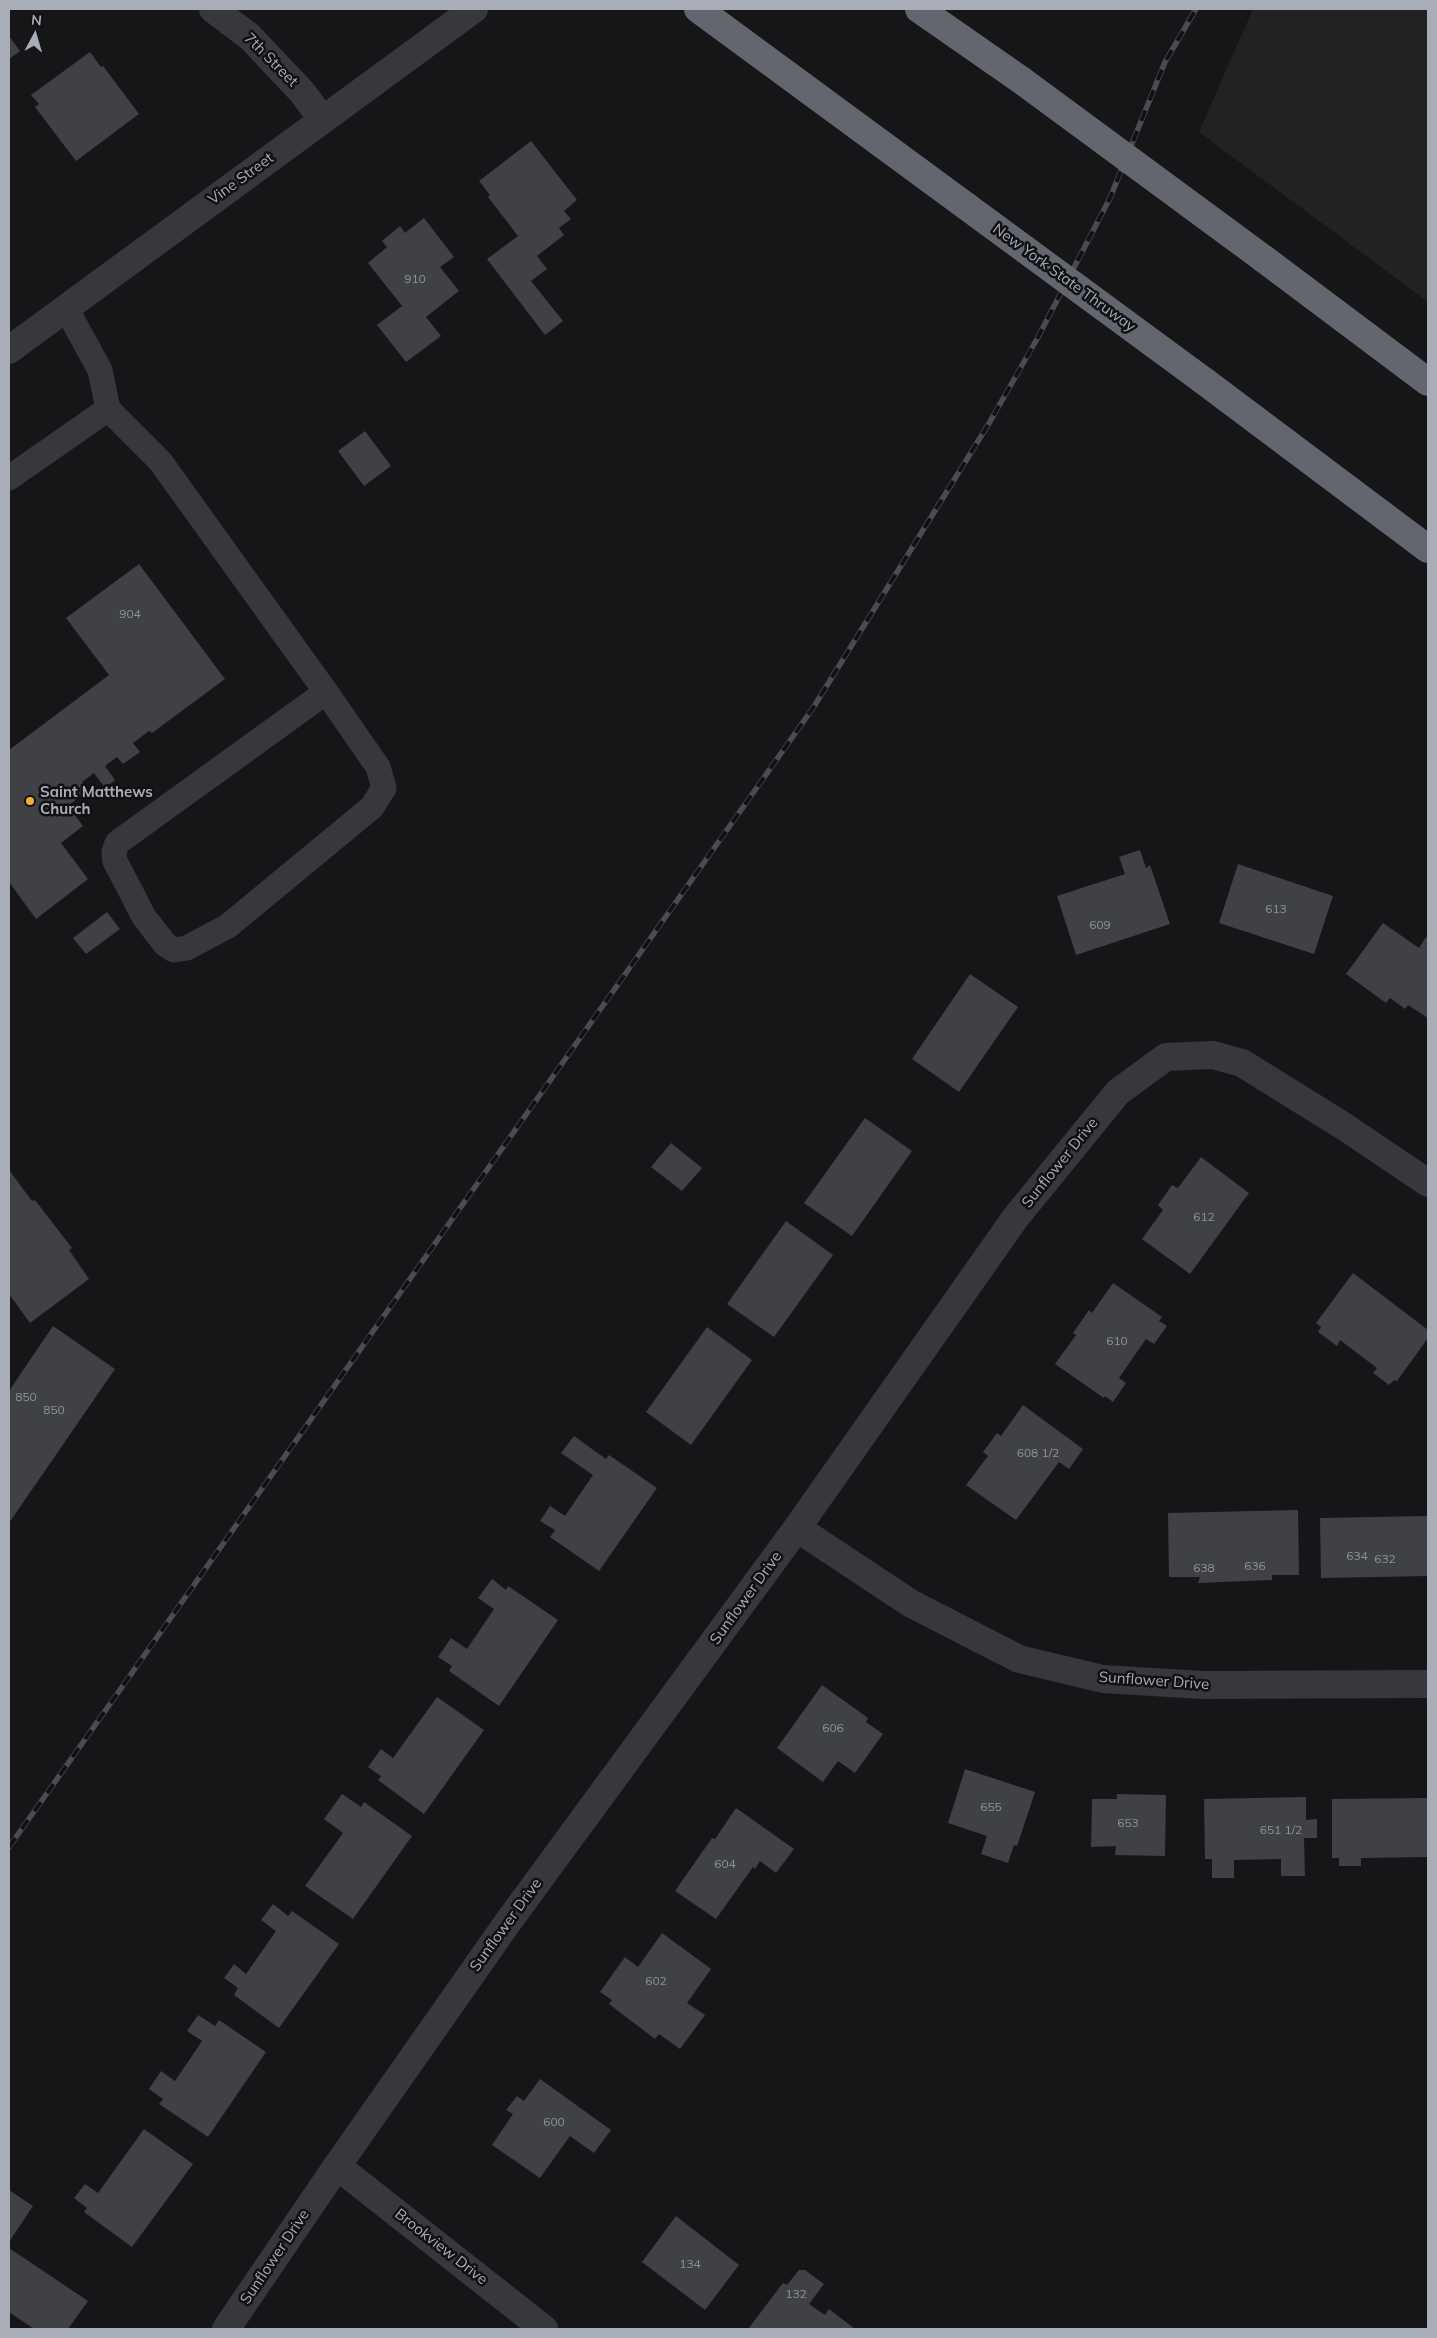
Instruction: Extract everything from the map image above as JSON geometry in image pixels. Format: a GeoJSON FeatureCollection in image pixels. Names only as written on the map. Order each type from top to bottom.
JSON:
{"type":"FeatureCollection","features":[{"type":"Feature","properties":{"kind":"highway","name":"New York State Thruway"},"geometry":{"type":"LineString","coordinates":[[698,9],[1204,381],[1428,549]]}},
{"type":"Feature","properties":{"kind":"highway"},"geometry":{"type":"LineString","coordinates":[[919,9],[1020,80],[1428,382]]}},
{"type":"Feature","properties":{"kind":"street","name":"7th Street"},"geometry":{"type":"LineString","coordinates":[[213,9],[250,37],[302,92],[322,119]]}},
{"type":"Feature","properties":{"kind":"street","name":"Vine Street"},"geometry":{"type":"LineString","coordinates":[[9,350],[474,9]]}},
{"type":"Feature","properties":{"kind":"street","name":"Sunflower Drive"},"geometry":{"type":"LineString","coordinates":[[226,2329],[337,2166],[508,1922],[797,1528],[1016,1217],[1118,1092],[1166,1057],[1214,1055],[1242,1063],[1345,1127],[1428,1183]]}},
{"type":"Feature","properties":{"kind":"street","name":"Sunflower Drive"},"geometry":{"type":"LineString","coordinates":[[797,1528],[910,1604],[1019,1659],[1103,1679],[1172,1683],[1428,1684]]}},
{"type":"Feature","properties":{"kind":"street","name":"Brookview Drive"},"geometry":{"type":"LineString","coordinates":[[337,2166],[544,2329]]}},
{"type":"Feature","properties":{"kind":"lane"},"geometry":{"type":"LineString","coordinates":[[66,308],[100,370],[108,409],[160,461],[326,692],[378,767],[384,788],[372,806],[228,926],[187,948],[174,950],[164,944],[144,917],[115,861],[114,852],[117,843],[326,692]]}},
{"type":"Feature","properties":{"kind":"lane"},"geometry":{"type":"LineString","coordinates":[[9,478],[108,409]]}},
{"type":"Feature","properties":{"kind":"shaded area"},"geometry":{"type":"Polygon","coordinates":[[[1253,9],[1428,9],[1428,302],[1199,132],[1253,9]]]}},
{"type":"Feature","properties":{"kind":"building"},"geometry":{"type":"Polygon","coordinates":[[[9,36],[20,51],[9,59],[9,36]]]}},
{"type":"Feature","properties":{"kind":"building"},"geometry":{"type":"Polygon","coordinates":[[[90,52],[101,67],[103,66],[139,114],[76,161],[35,107],[39,104],[31,95],[90,52]]]}},
{"type":"Feature","properties":{"kind":"building"},"geometry":{"type":"Polygon","coordinates":[[[531,141],[577,200],[564,211],[571,219],[559,228],[564,235],[537,256],[547,269],[531,281],[563,321],[545,335],[487,259],[518,236],[488,197],[490,195],[479,181],[531,141]]]}},
{"type":"Feature","properties":{"kind":"building"},"geometry":{"type":"Polygon","coordinates":[[[424,218],[454,257],[440,267],[459,291],[426,317],[441,336],[406,362],[377,325],[402,306],[368,263],[387,247],[382,241],[400,226],[405,233],[424,218]]]}},
{"type":"Feature","properties":{"kind":"building"},"geometry":{"type":"Polygon","coordinates":[[[365,431],[391,466],[364,486],[338,451],[365,431]]]}},
{"type":"Feature","properties":{"kind":"building"},"geometry":{"type":"Polygon","coordinates":[[[139,564],[225,679],[152,733],[149,731],[133,743],[140,752],[123,764],[117,757],[105,766],[115,780],[105,788],[94,773],[82,782],[85,787],[82,789],[86,792],[68,806],[83,826],[61,843],[88,879],[36,919],[9,882],[9,750],[109,675],[66,618],[139,564]]]}},
{"type":"Feature","properties":{"kind":"building"},"geometry":{"type":"Polygon","coordinates":[[[1140,850],[1146,868],[1150,865],[1170,924],[1076,955],[1057,896],[1125,874],[1119,857],[1140,850]]]}},
{"type":"Feature","properties":{"kind":"building"},"geometry":{"type":"Polygon","coordinates":[[[1238,864],[1333,896],[1314,954],[1219,923],[1238,864]]]}},
{"type":"Feature","properties":{"kind":"building"},"geometry":{"type":"Polygon","coordinates":[[[107,912],[120,929],[86,954],[73,938],[107,912]]]}},
{"type":"Feature","properties":{"kind":"building"},"geometry":{"type":"Polygon","coordinates":[[[1383,923],[1419,948],[1426,937],[1428,939],[1428,1018],[1408,1005],[1405,1009],[1390,998],[1386,1003],[1346,974],[1383,923]]]}},
{"type":"Feature","properties":{"kind":"building"},"geometry":{"type":"Polygon","coordinates":[[[970,974],[1018,1007],[959,1092],[912,1059],[970,974]]]}},
{"type":"Feature","properties":{"kind":"building"},"geometry":{"type":"Polygon","coordinates":[[[865,1118],[912,1151],[852,1236],[804,1203],[865,1118]]]}},
{"type":"Feature","properties":{"kind":"building"},"geometry":{"type":"Polygon","coordinates":[[[671,1143],[702,1168],[682,1191],[651,1167],[671,1143]]]}},
{"type":"Feature","properties":{"kind":"building"},"geometry":{"type":"Polygon","coordinates":[[[1201,1157],[1249,1193],[1190,1274],[1142,1239],[1163,1210],[1158,1205],[1172,1185],[1178,1188],[1201,1157]]]}},
{"type":"Feature","properties":{"kind":"building"},"geometry":{"type":"Polygon","coordinates":[[[9,1170],[32,1201],[35,1200],[72,1248],[69,1250],[89,1279],[30,1323],[9,1294],[9,1170]]]}},
{"type":"Feature","properties":{"kind":"building"},"geometry":{"type":"Polygon","coordinates":[[[786,1221],[833,1255],[774,1337],[727,1304],[786,1221]]]}},
{"type":"Feature","properties":{"kind":"building"},"geometry":{"type":"Polygon","coordinates":[[[1353,1273],[1428,1330],[1428,1338],[1397,1381],[1394,1380],[1389,1385],[1373,1373],[1377,1368],[1340,1340],[1337,1346],[1318,1332],[1321,1327],[1316,1323],[1353,1273]]]}},
{"type":"Feature","properties":{"kind":"building"},"geometry":{"type":"Polygon","coordinates":[[[1113,1283],[1162,1317],[1159,1321],[1167,1326],[1154,1344],[1146,1339],[1119,1378],[1126,1383],[1113,1402],[1105,1396],[1104,1398],[1055,1364],[1076,1335],[1073,1333],[1089,1310],[1092,1313],[1113,1283]]]}},
{"type":"Feature","properties":{"kind":"building"},"geometry":{"type":"Polygon","coordinates":[[[53,1326],[115,1369],[9,1523],[9,1391],[53,1326]]]}},
{"type":"Feature","properties":{"kind":"building"},"geometry":{"type":"Polygon","coordinates":[[[707,1327],[752,1360],[691,1445],[646,1412],[707,1327]]]}},
{"type":"Feature","properties":{"kind":"building"},"geometry":{"type":"Polygon","coordinates":[[[1023,1405],[1083,1449],[1069,1469],[1059,1462],[1016,1520],[966,1485],[988,1456],[983,1452],[997,1433],[1001,1436],[1023,1405]]]}},
{"type":"Feature","properties":{"kind":"building"},"geometry":{"type":"Polygon","coordinates":[[[574,1436],[606,1459],[609,1455],[657,1488],[599,1571],[550,1537],[555,1530],[540,1521],[550,1506],[565,1516],[593,1475],[561,1453],[574,1436]]]}},
{"type":"Feature","properties":{"kind":"building"},"geometry":{"type":"Polygon","coordinates":[[[1298,1510],[1299,1575],[1272,1575],[1272,1580],[1198,1583],[1200,1577],[1169,1577],[1168,1513],[1298,1510]]]}},
{"type":"Feature","properties":{"kind":"building"},"geometry":{"type":"Polygon","coordinates":[[[1428,1516],[1428,1576],[1321,1578],[1320,1518],[1428,1516]]]}},
{"type":"Feature","properties":{"kind":"building"},"geometry":{"type":"Polygon","coordinates":[[[492,1579],[506,1590],[508,1586],[558,1620],[499,1706],[449,1671],[452,1666],[438,1657],[451,1638],[467,1649],[494,1609],[478,1598],[492,1579]]]}},
{"type":"Feature","properties":{"kind":"building"},"geometry":{"type":"Polygon","coordinates":[[[822,1685],[868,1718],[866,1722],[883,1734],[855,1773],[838,1761],[823,1782],[777,1748],[822,1685]]]}},
{"type":"Feature","properties":{"kind":"building"},"geometry":{"type":"Polygon","coordinates":[[[437,1697],[484,1730],[424,1814],[378,1780],[381,1776],[368,1767],[381,1749],[393,1758],[437,1697]]]}},
{"type":"Feature","properties":{"kind":"building"},"geometry":{"type":"Polygon","coordinates":[[[965,1769],[1035,1792],[1017,1846],[1014,1845],[1008,1863],[981,1854],[987,1836],[948,1823],[965,1769]]]}},
{"type":"Feature","properties":{"kind":"building"},"geometry":{"type":"Polygon","coordinates":[[[342,1794],[361,1807],[364,1802],[412,1836],[353,1919],[305,1886],[343,1833],[324,1819],[342,1794]]]}},
{"type":"Feature","properties":{"kind":"building"},"geometry":{"type":"Polygon","coordinates":[[[1117,1794],[1166,1795],[1165,1856],[1115,1855],[1116,1846],[1091,1847],[1092,1799],[1117,1799],[1117,1794]]]}},
{"type":"Feature","properties":{"kind":"building"},"geometry":{"type":"Polygon","coordinates":[[[1306,1797],[1306,1820],[1317,1819],[1317,1838],[1304,1838],[1305,1876],[1281,1876],[1281,1859],[1234,1860],[1234,1878],[1212,1878],[1212,1859],[1205,1859],[1204,1799],[1306,1797]]]}},
{"type":"Feature","properties":{"kind":"building"},"geometry":{"type":"Polygon","coordinates":[[[1428,1798],[1428,1857],[1361,1858],[1361,1866],[1339,1866],[1339,1858],[1332,1858],[1332,1799],[1428,1798]]]}},
{"type":"Feature","properties":{"kind":"building"},"geometry":{"type":"Polygon","coordinates":[[[736,1808],[794,1849],[776,1873],[760,1861],[755,1869],[753,1867],[716,1919],[675,1891],[712,1838],[715,1839],[736,1808]]]}},
{"type":"Feature","properties":{"kind":"building"},"geometry":{"type":"Polygon","coordinates":[[[273,1904],[288,1916],[292,1911],[339,1944],[279,2028],[234,1995],[238,1988],[224,1978],[234,1964],[246,1974],[276,1931],[261,1920],[273,1904]]]}},
{"type":"Feature","properties":{"kind":"building"},"geometry":{"type":"Polygon","coordinates":[[[662,1933],[711,1969],[687,2003],[705,2015],[680,2049],[659,2034],[655,2039],[609,2004],[612,2000],[600,1992],[625,1957],[638,1967],[662,1933]]]}},
{"type":"Feature","properties":{"kind":"building"},"geometry":{"type":"Polygon","coordinates":[[[198,2015],[215,2026],[219,2020],[266,2052],[208,2137],[159,2104],[163,2099],[149,2089],[161,2071],[175,2081],[202,2041],[187,2031],[198,2015]]]}},
{"type":"Feature","properties":{"kind":"building"},"geometry":{"type":"Polygon","coordinates":[[[540,2079],[611,2130],[594,2153],[570,2136],[540,2178],[492,2145],[513,2114],[506,2110],[517,2096],[524,2101],[540,2079]]]}},
{"type":"Feature","properties":{"kind":"building"},"geometry":{"type":"Polygon","coordinates":[[[144,2129],[193,2164],[132,2247],[84,2212],[87,2208],[74,2198],[85,2184],[98,2193],[144,2129]]]}},
{"type":"Feature","properties":{"kind":"building"},"geometry":{"type":"Polygon","coordinates":[[[9,2190],[33,2206],[9,2242],[9,2190]]]}},
{"type":"Feature","properties":{"kind":"building"},"geometry":{"type":"Polygon","coordinates":[[[676,2216],[739,2265],[705,2310],[642,2262],[676,2216]]]}},
{"type":"Feature","properties":{"kind":"building"},"geometry":{"type":"Polygon","coordinates":[[[9,2248],[88,2301],[68,2329],[34,2329],[9,2312],[9,2248]]]}},
{"type":"Feature","properties":{"kind":"building"},"geometry":{"type":"Polygon","coordinates":[[[799,2270],[805,2270],[824,2284],[809,2304],[825,2315],[829,2309],[855,2329],[748,2329],[783,2283],[787,2285],[799,2270]]]}},
{"type":"Feature","properties":{"kind":"railway"},"geometry":{"type":"LineString","coordinates":[[9,1847],[813,708],[988,425],[1037,339],[1110,198],[1165,62],[1196,9]]}},
{"type":"Feature","properties":{"kind":"place","name":"Saint Matthews Church"},"geometry":{"type":"Point","coordinates":[30,801]}}]}
